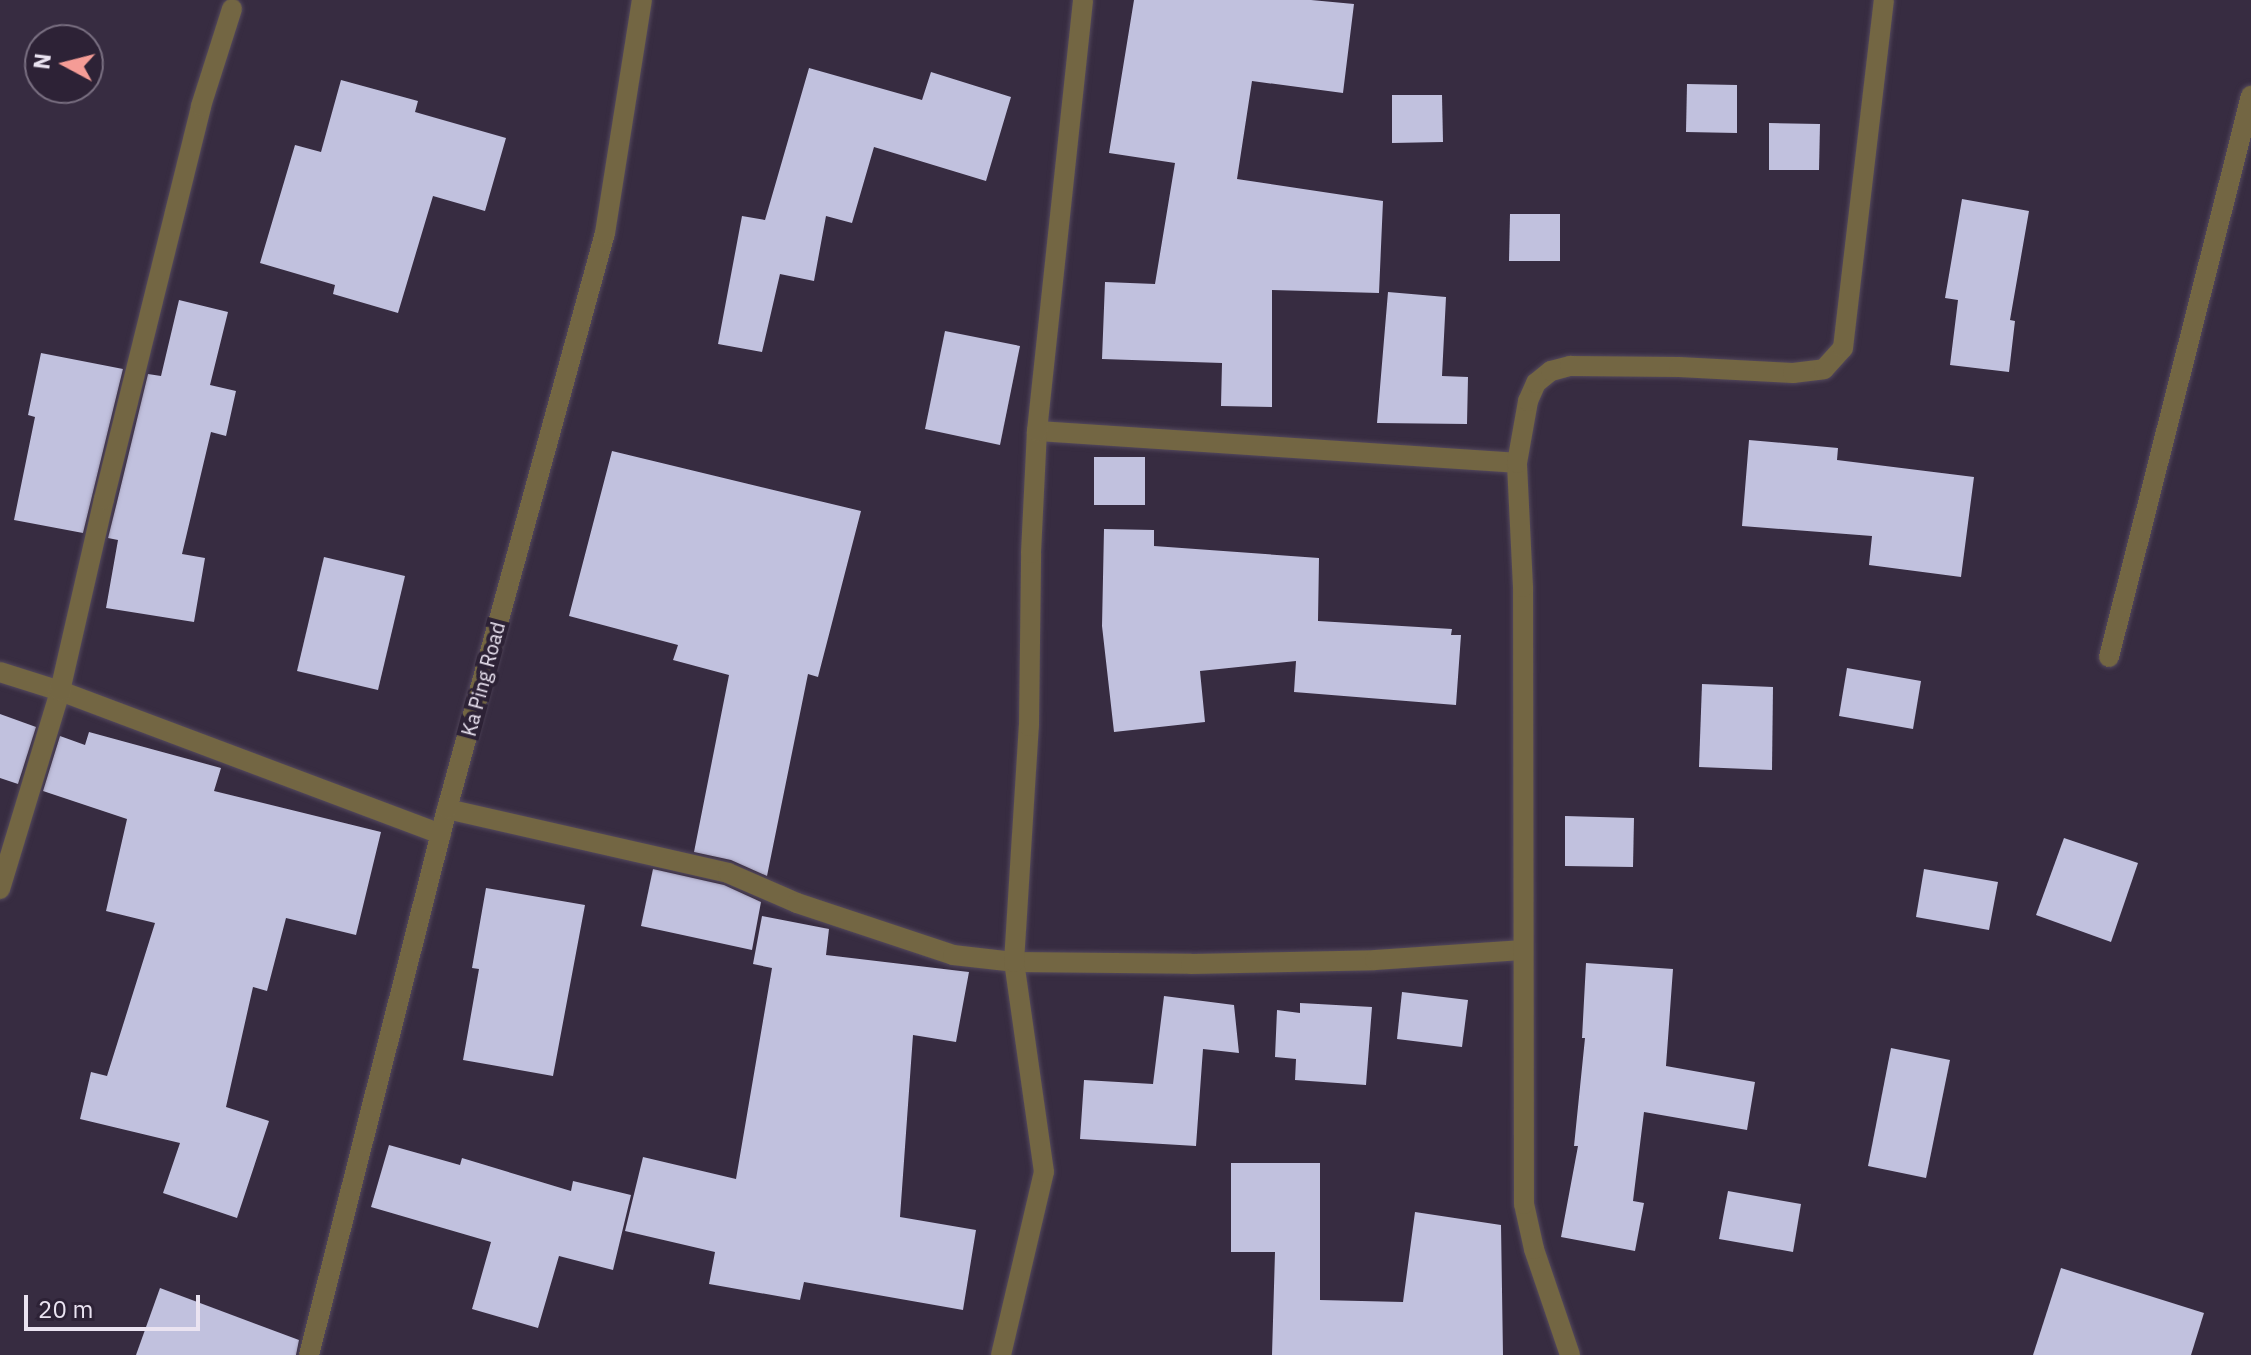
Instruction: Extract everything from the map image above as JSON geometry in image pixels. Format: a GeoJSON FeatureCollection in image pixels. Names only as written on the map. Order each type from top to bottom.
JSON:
{"type":"FeatureCollection","features":[{"type":"Feature","properties":{"kind":"street","name":"Ka Ping Road"},"geometry":{"type":"LineString","coordinates":[[309,1355],[447,809],[605,233],[642,0]]}},
{"type":"Feature","properties":{"kind":"street"},"geometry":{"type":"LineString","coordinates":[[1001,1355],[1044,1172],[1014,962],[1029,726],[1031,553],[1037,431],[1083,0]]}},
{"type":"Feature","properties":{"kind":"street"},"geometry":{"type":"LineString","coordinates":[[1570,1355],[1534,1249],[1524,1204],[1523,587],[1517,463],[1528,401],[1536,383],[1551,371],[1570,366],[1793,373],[1824,369],[1843,348],[1884,0]]}},
{"type":"Feature","properties":{"kind":"street"},"geometry":{"type":"LineString","coordinates":[[0,889],[60,691],[190,152],[232,9]]}},
{"type":"Feature","properties":{"kind":"street"},"geometry":{"type":"LineString","coordinates":[[2109,657],[2251,96]]}},
{"type":"Feature","properties":{"kind":"street"},"geometry":{"type":"LineString","coordinates":[[1037,431],[1517,463]]}},
{"type":"Feature","properties":{"kind":"street"},"geometry":{"type":"LineString","coordinates":[[0,672],[60,691],[441,834]]}},
{"type":"Feature","properties":{"kind":"street"},"geometry":{"type":"LineString","coordinates":[[447,809],[728,873],[797,903],[953,955],[1014,962],[1359,960],[1522,950]]}},
{"type":"Feature","properties":{"kind":"building"},"geometry":{"type":"Polygon","coordinates":[[[1134,0],[1311,0],[1354,4],[1343,93],[1252,81],[1237,179],[1383,201],[1379,293],[1272,290],[1272,407],[1221,406],[1222,363],[1102,359],[1105,282],[1155,284],[1175,163],[1109,153],[1134,0]]]}},
{"type":"Feature","properties":{"kind":"building"},"geometry":{"type":"Polygon","coordinates":[[[809,68],[922,100],[931,72],[1011,97],[986,181],[874,147],[852,223],[826,216],[814,281],[780,274],[762,352],[718,344],[742,216],[765,220],[809,68]]]}},
{"type":"Feature","properties":{"kind":"building"},"geometry":{"type":"Polygon","coordinates":[[[341,80],[418,101],[415,112],[506,138],[485,211],[433,196],[398,313],[333,294],[335,285],[260,263],[295,145],[321,152],[341,80]]]}},
{"type":"Feature","properties":{"kind":"building"},"geometry":{"type":"Polygon","coordinates":[[[1687,84],[1737,85],[1737,133],[1686,132],[1687,84]]]}},
{"type":"Feature","properties":{"kind":"building"},"geometry":{"type":"Polygon","coordinates":[[[1392,95],[1442,95],[1443,142],[1392,143],[1392,95]]]}},
{"type":"Feature","properties":{"kind":"building"},"geometry":{"type":"Polygon","coordinates":[[[1769,123],[1820,124],[1819,170],[1769,170],[1769,123]]]}},
{"type":"Feature","properties":{"kind":"building"},"geometry":{"type":"Polygon","coordinates":[[[1962,199],[2029,211],[2010,320],[2015,321],[2009,372],[1950,365],[1958,300],[1945,298],[1962,199]]]}},
{"type":"Feature","properties":{"kind":"building"},"geometry":{"type":"Polygon","coordinates":[[[1510,214],[1560,214],[1560,261],[1509,261],[1510,214]]]}},
{"type":"Feature","properties":{"kind":"building"},"geometry":{"type":"Polygon","coordinates":[[[1388,292],[1446,297],[1442,376],[1468,377],[1467,424],[1377,423],[1388,292]]]}},
{"type":"Feature","properties":{"kind":"building"},"geometry":{"type":"Polygon","coordinates":[[[179,300],[228,312],[210,385],[236,391],[226,436],[211,432],[182,554],[205,558],[194,622],[106,608],[118,540],[108,538],[148,374],[161,376],[179,300]]]}},
{"type":"Feature","properties":{"kind":"building"},"geometry":{"type":"Polygon","coordinates":[[[945,331],[1020,346],[1000,445],[925,429],[945,331]]]}},
{"type":"Feature","properties":{"kind":"building"},"geometry":{"type":"Polygon","coordinates":[[[41,353],[123,369],[83,533],[14,520],[35,417],[28,415],[41,353]]]}},
{"type":"Feature","properties":{"kind":"building"},"geometry":{"type":"Polygon","coordinates":[[[1749,440],[1838,448],[1837,460],[1974,477],[1961,577],[1869,565],[1872,536],[1742,526],[1749,440]]]}},
{"type":"Feature","properties":{"kind":"building"},"geometry":{"type":"Polygon","coordinates":[[[612,451],[861,511],[818,677],[808,674],[767,876],[731,860],[694,852],[729,675],[673,660],[678,645],[569,616],[612,451]]]}},
{"type":"Feature","properties":{"kind":"building"},"geometry":{"type":"Polygon","coordinates":[[[1094,457],[1145,457],[1145,505],[1094,505],[1094,457]]]}},
{"type":"Feature","properties":{"kind":"building"},"geometry":{"type":"Polygon","coordinates":[[[1104,529],[1154,530],[1154,546],[1319,558],[1318,621],[1452,629],[1451,635],[1461,635],[1456,705],[1294,692],[1296,661],[1200,671],[1205,722],[1114,732],[1102,626],[1104,529]]]}},
{"type":"Feature","properties":{"kind":"building"},"geometry":{"type":"Polygon","coordinates":[[[324,557],[405,576],[378,690],[297,671],[324,557]]]}},
{"type":"Feature","properties":{"kind":"building"},"geometry":{"type":"Polygon","coordinates":[[[1847,668],[1921,681],[1913,729],[1839,716],[1847,668]]]}},
{"type":"Feature","properties":{"kind":"building"},"geometry":{"type":"Polygon","coordinates":[[[1702,684],[1773,687],[1772,770],[1699,767],[1702,684]]]}},
{"type":"Feature","properties":{"kind":"building"},"geometry":{"type":"Polygon","coordinates":[[[0,714],[36,727],[18,784],[0,778],[0,714]]]}},
{"type":"Feature","properties":{"kind":"building"},"geometry":{"type":"Polygon","coordinates":[[[89,732],[221,768],[214,791],[381,832],[356,935],[286,918],[267,991],[253,987],[226,1107],[269,1121],[237,1218],[163,1193],[180,1143],[80,1119],[91,1072],[107,1076],[155,923],[106,911],[127,819],[43,791],[60,736],[85,745],[89,732]]]}},
{"type":"Feature","properties":{"kind":"building"},"geometry":{"type":"Polygon","coordinates":[[[1565,816],[1634,818],[1633,867],[1565,866],[1565,816]]]}},
{"type":"Feature","properties":{"kind":"building"},"geometry":{"type":"Polygon","coordinates":[[[2064,838],[2138,863],[2111,942],[2036,915],[2064,838]]]}},
{"type":"Feature","properties":{"kind":"building"},"geometry":{"type":"Polygon","coordinates":[[[653,869],[724,885],[761,902],[752,950],[641,926],[653,869]]]}},
{"type":"Feature","properties":{"kind":"building"},"geometry":{"type":"Polygon","coordinates":[[[1924,869],[1998,882],[1989,930],[1916,917],[1924,869]]]}},
{"type":"Feature","properties":{"kind":"building"},"geometry":{"type":"Polygon","coordinates":[[[486,888],[585,905],[553,1076],[463,1060],[479,969],[472,968],[486,888]]]}},
{"type":"Feature","properties":{"kind":"building"},"geometry":{"type":"Polygon","coordinates":[[[762,916],[829,929],[826,955],[969,972],[956,1042],[913,1035],[900,1217],[976,1230],[963,1310],[804,1282],[800,1300],[709,1284],[715,1252],[625,1231],[643,1157],[736,1179],[772,968],[753,964],[762,916]]]}},
{"type":"Feature","properties":{"kind":"building"},"geometry":{"type":"Polygon","coordinates":[[[1586,963],[1673,969],[1666,1066],[1755,1082],[1747,1130],[1644,1112],[1633,1201],[1644,1203],[1635,1251],[1561,1237],[1578,1146],[1574,1146],[1585,1038],[1582,1038],[1586,963]]]}},
{"type":"Feature","properties":{"kind":"building"},"geometry":{"type":"Polygon","coordinates":[[[1402,992],[1468,1000],[1462,1047],[1397,1039],[1402,992]]]}},
{"type":"Feature","properties":{"kind":"building"},"geometry":{"type":"Polygon","coordinates":[[[1164,996],[1234,1005],[1239,1053],[1203,1049],[1196,1146],[1080,1139],[1084,1080],[1153,1084],[1164,996]]]}},
{"type":"Feature","properties":{"kind":"building"},"geometry":{"type":"Polygon","coordinates":[[[1300,1003],[1372,1007],[1366,1085],[1295,1080],[1296,1059],[1275,1057],[1277,1010],[1300,1013],[1300,1003]]]}},
{"type":"Feature","properties":{"kind":"building"},"geometry":{"type":"Polygon","coordinates":[[[1891,1048],[1950,1060],[1926,1178],[1868,1166],[1891,1048]]]}},
{"type":"Feature","properties":{"kind":"building"},"geometry":{"type":"Polygon","coordinates":[[[389,1145],[460,1165],[462,1158],[571,1191],[573,1181],[631,1195],[613,1270],[559,1256],[538,1328],[472,1309],[491,1242],[371,1207],[389,1145]]]}},
{"type":"Feature","properties":{"kind":"building"},"geometry":{"type":"Polygon","coordinates":[[[1231,1163],[1320,1163],[1320,1300],[1403,1302],[1415,1212],[1501,1225],[1503,1355],[1272,1355],[1275,1252],[1231,1252],[1231,1163]]]}},
{"type":"Feature","properties":{"kind":"building"},"geometry":{"type":"Polygon","coordinates":[[[1728,1191],[1801,1204],[1793,1252],[1719,1239],[1728,1191]]]}},
{"type":"Feature","properties":{"kind":"building"},"geometry":{"type":"Polygon","coordinates":[[[2061,1268],[2204,1313],[2191,1355],[2033,1355],[2061,1268]]]}},
{"type":"Feature","properties":{"kind":"building"},"geometry":{"type":"Polygon","coordinates":[[[160,1288],[299,1340],[296,1355],[136,1355],[160,1288]]]}}]}
